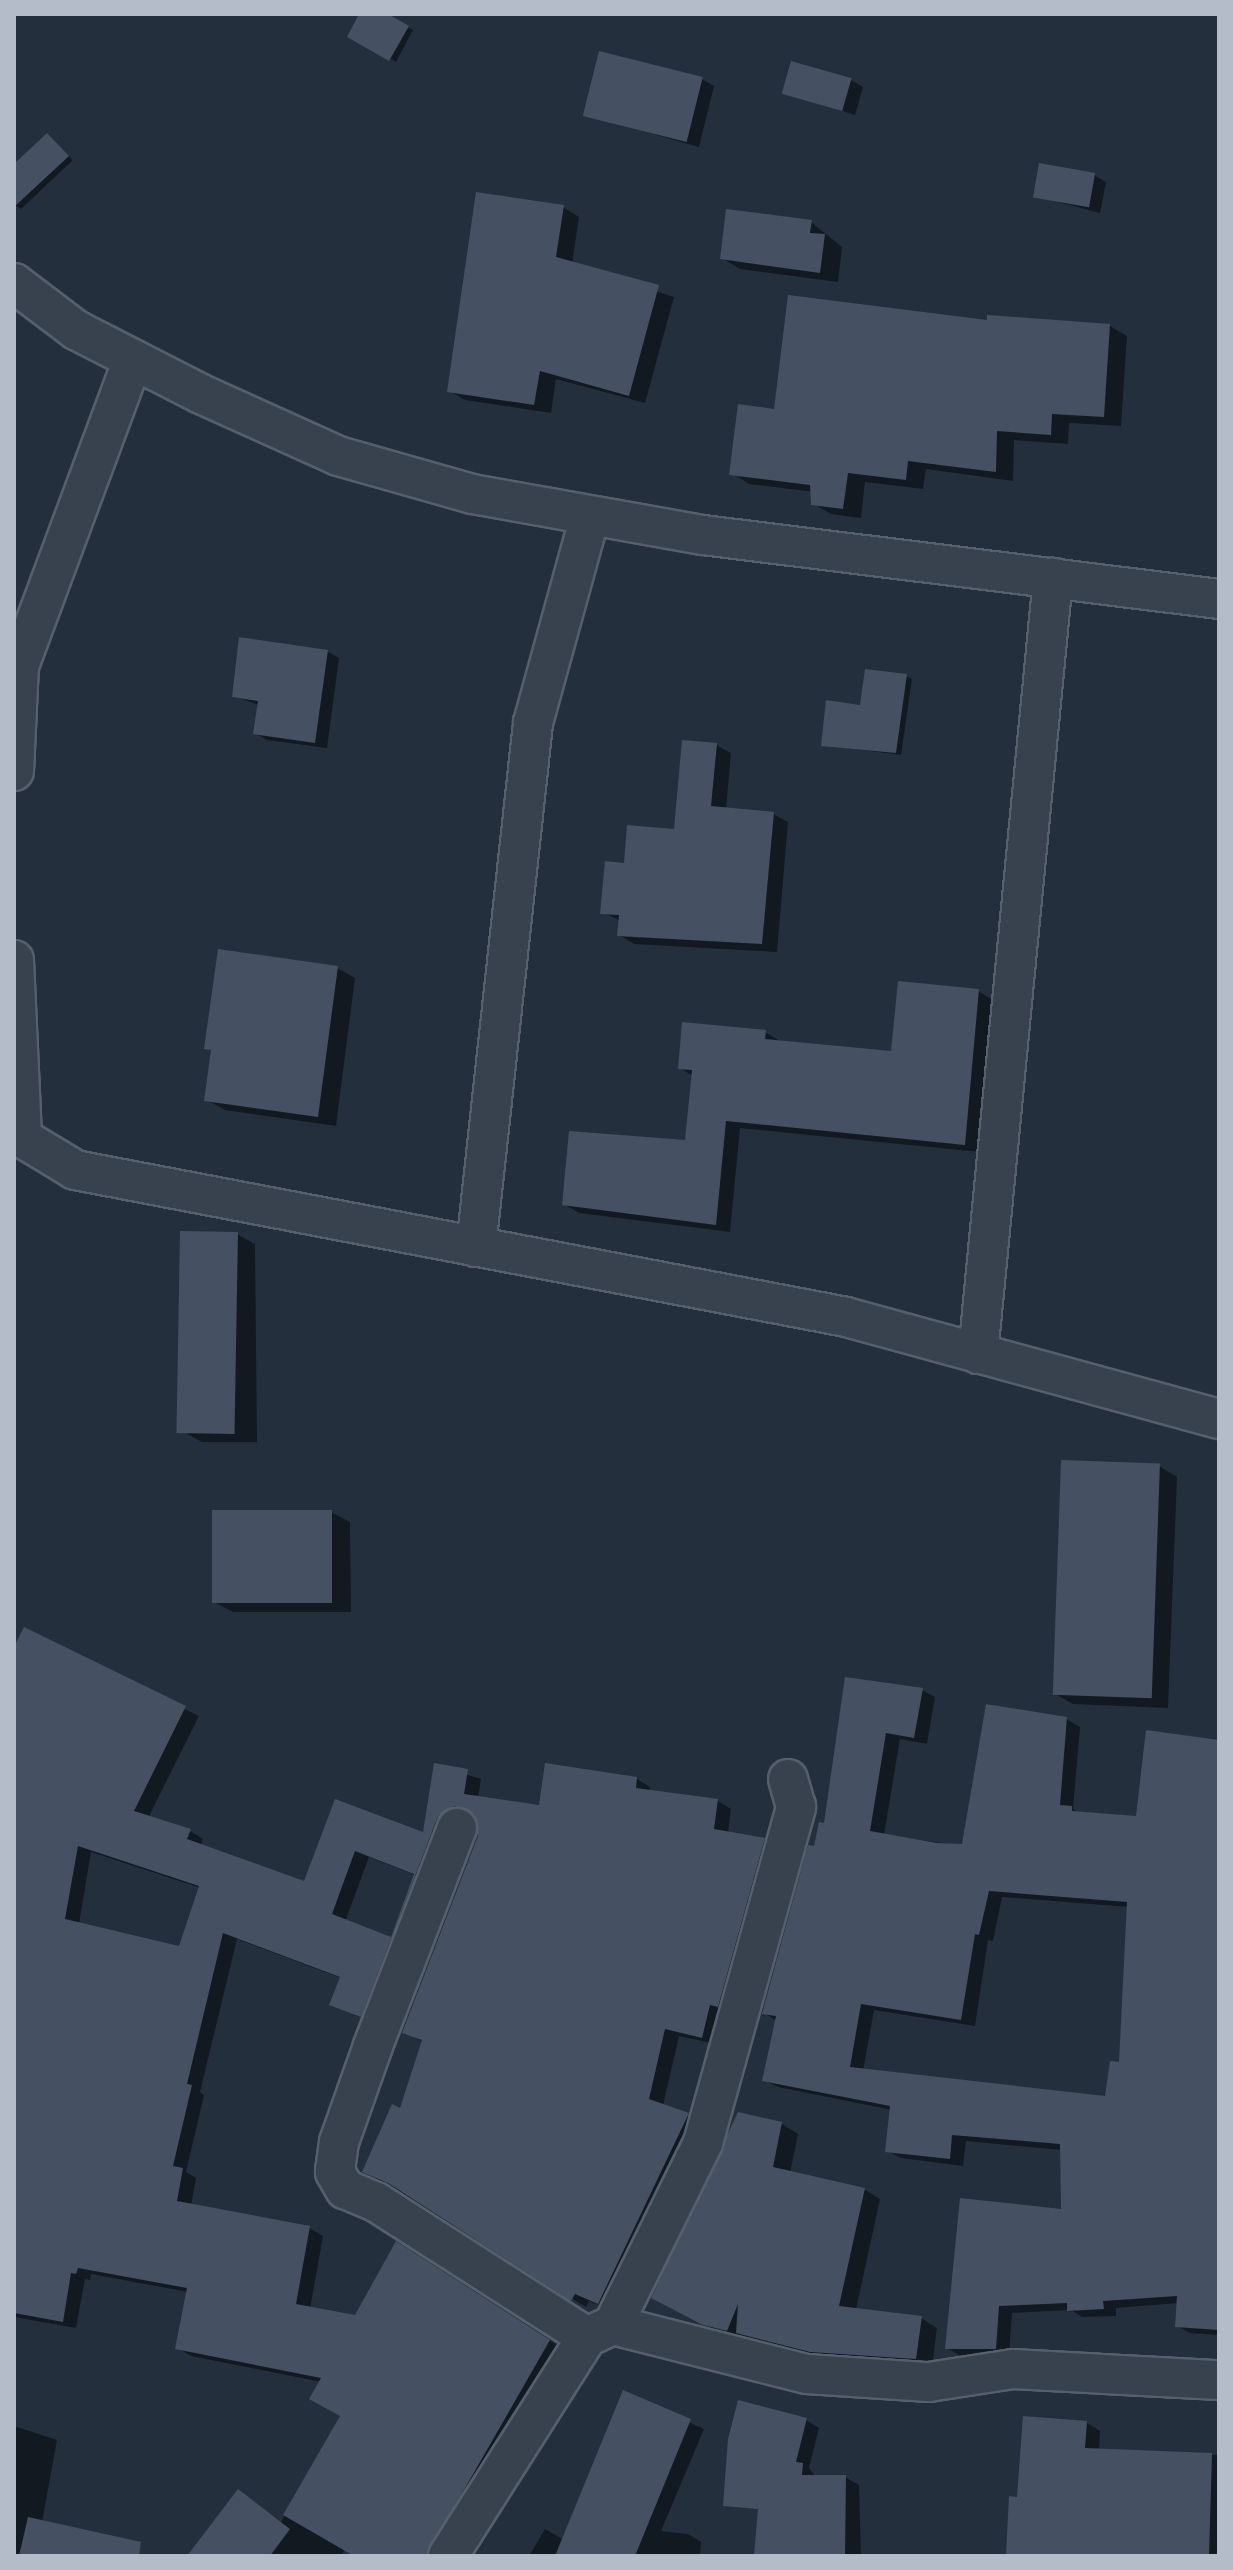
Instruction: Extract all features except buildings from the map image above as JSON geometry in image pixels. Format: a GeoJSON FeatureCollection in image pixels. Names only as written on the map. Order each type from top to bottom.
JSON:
{"type":"FeatureCollection","features":[{"type":"Feature","properties":{"kind":"street"},"geometry":{"type":"LineString","coordinates":[[14,283],[76,330],[338,456],[472,494],[703,535],[1219,599]]}},
{"type":"Feature","properties":{"kind":"street"},"geometry":{"type":"LineString","coordinates":[[14,771],[17,666],[133,359]]}},
{"type":"Feature","properties":{"kind":"street"},"geometry":{"type":"LineString","coordinates":[[476,1247],[533,723],[590,516]]}},
{"type":"Feature","properties":{"kind":"street"},"geometry":{"type":"LineString","coordinates":[[978,1354],[1053,578]]}},
{"type":"Feature","properties":{"kind":"street"},"geometry":{"type":"LineString","coordinates":[[14,960],[18,1136],[75,1170],[846,1317],[1219,1419]]}},
{"type":"Feature","properties":{"kind":"street"},"geometry":{"type":"LineString","coordinates":[[448,2556],[600,2331],[703,2143],[796,1807],[788,1779]]}},
{"type":"Feature","properties":{"kind":"street"},"geometry":{"type":"LineString","coordinates":[[457,1828],[339,2142],[335,2172],[345,2189],[376,2202],[600,2331],[807,2374],[929,2382],[1013,2369],[1219,2380]]}}]}
